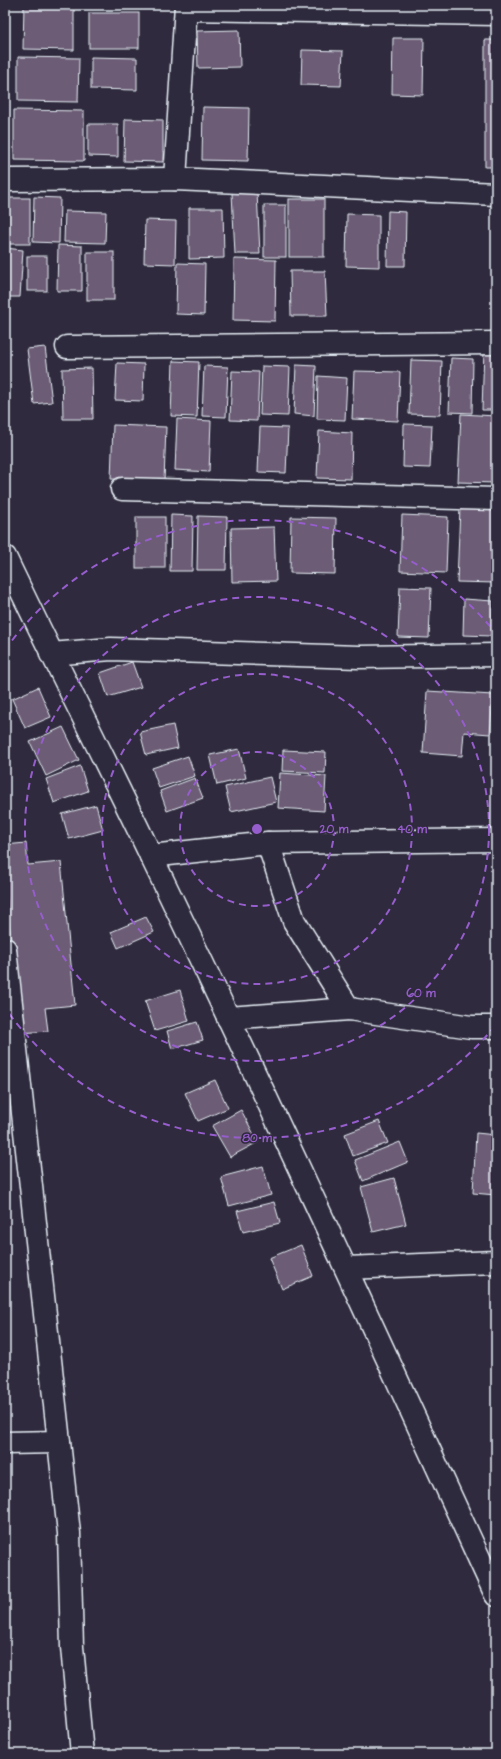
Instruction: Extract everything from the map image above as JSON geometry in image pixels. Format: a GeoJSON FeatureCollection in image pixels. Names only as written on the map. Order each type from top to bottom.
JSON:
{"type":"FeatureCollection","features":[{"type":"Feature","properties":{"kind":"street"},"geometry":{"type":"LineString","coordinates":[[175,179],[186,7],[496,14]]}},
{"type":"Feature","properties":{"kind":"street"},"geometry":{"type":"LineString","coordinates":[[5,180],[175,179],[496,194]]}},
{"type":"Feature","properties":{"kind":"street"},"geometry":{"type":"LineString","coordinates":[[67,347],[496,344]]}},
{"type":"Feature","properties":{"kind":"street"},"geometry":{"type":"LineString","coordinates":[[122,489],[496,498]]}},
{"type":"Feature","properties":{"kind":"street"},"geometry":{"type":"LineString","coordinates":[[5,557],[51,654],[151,856],[228,1018],[346,1268],[496,1595]]}},
{"type":"Feature","properties":{"kind":"street"},"geometry":{"type":"LineString","coordinates":[[51,654],[111,649],[358,657],[496,655]]}},
{"type":"Feature","properties":{"kind":"street"},"geometry":{"type":"LineString","coordinates":[[151,856],[268,843],[496,840]]}},
{"type":"Feature","properties":{"kind":"street"},"geometry":{"type":"LineString","coordinates":[[268,843],[294,921],[349,1009]]}},
{"type":"Feature","properties":{"kind":"street"},"geometry":{"type":"LineString","coordinates":[[5,949],[69,1533],[72,1647],[82,1754]]}},
{"type":"Feature","properties":{"kind":"street"},"geometry":{"type":"LineString","coordinates":[[228,1018],[349,1009],[471,1027],[496,1027]]}},
{"type":"Feature","properties":{"kind":"street"},"geometry":{"type":"LineString","coordinates":[[346,1268],[496,1262]]}},
{"type":"Feature","properties":{"kind":"street"},"geometry":{"type":"LineString","coordinates":[[5,1443],[59,1442]]}},
{"type":"Feature","properties":{"kind":"building"},"geometry":{"type":"Polygon","coordinates":[[[24,5],[74,6],[74,50],[23,49],[24,5]]]}},
{"type":"Feature","properties":{"kind":"building"},"geometry":{"type":"Polygon","coordinates":[[[89,13],[139,13],[139,48],[89,48],[89,13]]]}},
{"type":"Feature","properties":{"kind":"building"},"geometry":{"type":"Polygon","coordinates":[[[239,30],[240,67],[198,68],[197,31],[239,30]]]}},
{"type":"Feature","properties":{"kind":"building"},"geometry":{"type":"Polygon","coordinates":[[[393,38],[424,38],[423,95],[392,94],[393,38]]]}},
{"type":"Feature","properties":{"kind":"building"},"geometry":{"type":"Polygon","coordinates":[[[485,40],[496,40],[496,167],[485,167],[485,40]]]}},
{"type":"Feature","properties":{"kind":"building"},"geometry":{"type":"Polygon","coordinates":[[[302,50],[343,51],[341,86],[301,85],[302,50]]]}},
{"type":"Feature","properties":{"kind":"building"},"geometry":{"type":"Polygon","coordinates":[[[18,57],[79,58],[78,102],[18,101],[18,57]]]}},
{"type":"Feature","properties":{"kind":"building"},"geometry":{"type":"Polygon","coordinates":[[[91,57],[137,58],[137,90],[91,89],[91,57]]]}},
{"type":"Feature","properties":{"kind":"building"},"geometry":{"type":"Polygon","coordinates":[[[203,107],[249,108],[248,161],[202,160],[203,107]]]}},
{"type":"Feature","properties":{"kind":"building"},"geometry":{"type":"Polygon","coordinates":[[[14,110],[84,111],[84,161],[14,160],[14,110]]]}},
{"type":"Feature","properties":{"kind":"building"},"geometry":{"type":"Polygon","coordinates":[[[125,119],[163,120],[163,162],[124,161],[125,119]]]}},
{"type":"Feature","properties":{"kind":"building"},"geometry":{"type":"Polygon","coordinates":[[[88,124],[118,124],[118,157],[88,156],[88,124]]]}},
{"type":"Feature","properties":{"kind":"building"},"geometry":{"type":"Polygon","coordinates":[[[257,192],[260,254],[235,254],[232,193],[257,192]]]}},
{"type":"Feature","properties":{"kind":"building"},"geometry":{"type":"Polygon","coordinates":[[[34,197],[60,198],[59,243],[33,242],[34,197]]]}},
{"type":"Feature","properties":{"kind":"building"},"geometry":{"type":"Polygon","coordinates":[[[5,198],[30,198],[30,244],[5,244],[5,198]]]}},
{"type":"Feature","properties":{"kind":"building"},"geometry":{"type":"Polygon","coordinates":[[[289,199],[324,199],[324,257],[289,257],[289,199]]]}},
{"type":"Feature","properties":{"kind":"building"},"geometry":{"type":"Polygon","coordinates":[[[264,205],[286,205],[286,257],[264,257],[264,205]]]}},
{"type":"Feature","properties":{"kind":"building"},"geometry":{"type":"Polygon","coordinates":[[[189,208],[223,208],[224,258],[189,259],[189,208]]]}},
{"type":"Feature","properties":{"kind":"building"},"geometry":{"type":"Polygon","coordinates":[[[65,211],[106,212],[105,243],[64,242],[65,211]]]}},
{"type":"Feature","properties":{"kind":"building"},"geometry":{"type":"Polygon","coordinates":[[[388,211],[406,212],[405,266],[387,266],[388,211]]]}},
{"type":"Feature","properties":{"kind":"building"},"geometry":{"type":"Polygon","coordinates":[[[347,214],[379,215],[379,267],[346,266],[347,214]]]}},
{"type":"Feature","properties":{"kind":"building"},"geometry":{"type":"Polygon","coordinates":[[[145,220],[176,221],[175,264],[144,263],[145,220]]]}},
{"type":"Feature","properties":{"kind":"building"},"geometry":{"type":"Polygon","coordinates":[[[58,245],[82,246],[82,291],[57,291],[58,245]]]}},
{"type":"Feature","properties":{"kind":"building"},"geometry":{"type":"Polygon","coordinates":[[[5,248],[23,250],[20,297],[5,297],[5,248]]]}},
{"type":"Feature","properties":{"kind":"building"},"geometry":{"type":"Polygon","coordinates":[[[87,252],[114,252],[114,300],[87,300],[87,252]]]}},
{"type":"Feature","properties":{"kind":"building"},"geometry":{"type":"Polygon","coordinates":[[[27,256],[47,256],[47,291],[27,291],[27,256]]]}},
{"type":"Feature","properties":{"kind":"building"},"geometry":{"type":"Polygon","coordinates":[[[234,259],[276,260],[275,321],[233,320],[234,259]]]}},
{"type":"Feature","properties":{"kind":"building"},"geometry":{"type":"Polygon","coordinates":[[[177,263],[205,264],[204,315],[176,314],[177,263]]]}},
{"type":"Feature","properties":{"kind":"building"},"geometry":{"type":"Polygon","coordinates":[[[290,271],[325,271],[327,316],[291,316],[290,271]]]}},
{"type":"Feature","properties":{"kind":"building"},"geometry":{"type":"Polygon","coordinates":[[[45,347],[52,402],[34,404],[27,349],[45,347]]]}},
{"type":"Feature","properties":{"kind":"building"},"geometry":{"type":"Polygon","coordinates":[[[484,349],[496,350],[496,410],[482,410],[484,349]]]}},
{"type":"Feature","properties":{"kind":"building"},"geometry":{"type":"Polygon","coordinates":[[[451,358],[473,359],[472,413],[449,412],[451,358]]]}},
{"type":"Feature","properties":{"kind":"building"},"geometry":{"type":"Polygon","coordinates":[[[411,360],[442,361],[440,415],[409,414],[411,360]]]}},
{"type":"Feature","properties":{"kind":"building"},"geometry":{"type":"Polygon","coordinates":[[[173,361],[199,362],[197,417],[171,416],[173,361]]]}},
{"type":"Feature","properties":{"kind":"building"},"geometry":{"type":"Polygon","coordinates":[[[117,363],[144,364],[143,401],[115,400],[117,363]]]}},
{"type":"Feature","properties":{"kind":"building"},"geometry":{"type":"Polygon","coordinates":[[[296,365],[316,366],[314,416],[294,414],[296,365]]]}},
{"type":"Feature","properties":{"kind":"building"},"geometry":{"type":"Polygon","coordinates":[[[204,366],[228,367],[226,417],[202,416],[204,366]]]}},
{"type":"Feature","properties":{"kind":"building"},"geometry":{"type":"Polygon","coordinates":[[[262,366],[290,367],[288,416],[260,415],[262,366]]]}},
{"type":"Feature","properties":{"kind":"building"},"geometry":{"type":"Polygon","coordinates":[[[92,368],[93,419],[63,419],[62,369],[92,368]]]}},
{"type":"Feature","properties":{"kind":"building"},"geometry":{"type":"Polygon","coordinates":[[[232,371],[259,372],[257,421],[230,420],[232,371]]]}},
{"type":"Feature","properties":{"kind":"building"},"geometry":{"type":"Polygon","coordinates":[[[354,371],[400,372],[398,421],[352,419],[354,371]]]}},
{"type":"Feature","properties":{"kind":"building"},"geometry":{"type":"Polygon","coordinates":[[[318,376],[347,378],[345,420],[317,419],[318,376]]]}},
{"type":"Feature","properties":{"kind":"building"},"geometry":{"type":"Polygon","coordinates":[[[461,414],[496,416],[496,483],[458,482],[461,414]]]}},
{"type":"Feature","properties":{"kind":"building"},"geometry":{"type":"Polygon","coordinates":[[[177,419],[211,421],[209,472],[175,470],[177,419]]]}},
{"type":"Feature","properties":{"kind":"building"},"geometry":{"type":"Polygon","coordinates":[[[404,424],[432,425],[430,468],[403,467],[404,424]]]}},
{"type":"Feature","properties":{"kind":"building"},"geometry":{"type":"Polygon","coordinates":[[[113,425],[166,427],[164,481],[111,479],[113,425]]]}},
{"type":"Feature","properties":{"kind":"building"},"geometry":{"type":"Polygon","coordinates":[[[260,427],[288,428],[286,473],[258,472],[260,427]]]}},
{"type":"Feature","properties":{"kind":"building"},"geometry":{"type":"Polygon","coordinates":[[[319,431],[352,433],[351,479],[317,478],[319,431]]]}},
{"type":"Feature","properties":{"kind":"building"},"geometry":{"type":"Polygon","coordinates":[[[460,507],[496,509],[496,583],[457,582],[460,507]]]}},
{"type":"Feature","properties":{"kind":"building"},"geometry":{"type":"Polygon","coordinates":[[[171,515],[193,516],[192,571],[170,571],[171,515]]]}},
{"type":"Feature","properties":{"kind":"building"},"geometry":{"type":"Polygon","coordinates":[[[402,515],[448,517],[446,573],[400,571],[402,515]]]}},
{"type":"Feature","properties":{"kind":"building"},"geometry":{"type":"Polygon","coordinates":[[[198,516],[227,517],[226,570],[197,570],[198,516]]]}},
{"type":"Feature","properties":{"kind":"building"},"geometry":{"type":"Polygon","coordinates":[[[136,517],[165,517],[165,568],[136,568],[136,517]]]}},
{"type":"Feature","properties":{"kind":"building"},"geometry":{"type":"Polygon","coordinates":[[[291,517],[336,518],[335,574],[290,573],[291,517]]]}},
{"type":"Feature","properties":{"kind":"building"},"geometry":{"type":"Polygon","coordinates":[[[274,527],[276,581],[232,582],[231,528],[274,527]]]}},
{"type":"Feature","properties":{"kind":"building"},"geometry":{"type":"Polygon","coordinates":[[[400,587],[431,588],[429,638],[398,637],[400,587]]]}},
{"type":"Feature","properties":{"kind":"building"},"geometry":{"type":"Polygon","coordinates":[[[464,599],[493,601],[491,636],[463,635],[464,599]]]}},
{"type":"Feature","properties":{"kind":"building"},"geometry":{"type":"Polygon","coordinates":[[[132,662],[141,687],[108,697],[100,673],[132,662]]]}},
{"type":"Feature","properties":{"kind":"building"},"geometry":{"type":"Polygon","coordinates":[[[38,687],[51,717],[25,728],[12,699],[38,687]]]}},
{"type":"Feature","properties":{"kind":"building"},"geometry":{"type":"Polygon","coordinates":[[[427,691],[493,695],[490,734],[464,732],[462,756],[423,753],[427,691]]]}},
{"type":"Feature","properties":{"kind":"building"},"geometry":{"type":"Polygon","coordinates":[[[173,725],[178,748],[146,755],[140,732],[173,725]]]}},
{"type":"Feature","properties":{"kind":"building"},"geometry":{"type":"Polygon","coordinates":[[[63,727],[79,760],[46,776],[30,742],[63,727]]]}},
{"type":"Feature","properties":{"kind":"building"},"geometry":{"type":"Polygon","coordinates":[[[239,749],[246,778],[217,785],[210,755],[239,749]]]}},
{"type":"Feature","properties":{"kind":"building"},"geometry":{"type":"Polygon","coordinates":[[[283,750],[326,752],[325,773],[282,771],[283,750]]]}},
{"type":"Feature","properties":{"kind":"building"},"geometry":{"type":"Polygon","coordinates":[[[188,756],[195,776],[159,788],[152,768],[188,756]]]}},
{"type":"Feature","properties":{"kind":"building"},"geometry":{"type":"Polygon","coordinates":[[[80,766],[88,791],[54,803],[46,779],[80,766]]]}},
{"type":"Feature","properties":{"kind":"building"},"geometry":{"type":"Polygon","coordinates":[[[280,773],[326,776],[324,811],[278,808],[280,773]]]}},
{"type":"Feature","properties":{"kind":"building"},"geometry":{"type":"Polygon","coordinates":[[[270,777],[276,802],[231,812],[225,787],[270,777]]]}},
{"type":"Feature","properties":{"kind":"building"},"geometry":{"type":"Polygon","coordinates":[[[195,778],[203,798],[167,811],[160,791],[195,778]]]}},
{"type":"Feature","properties":{"kind":"building"},"geometry":{"type":"Polygon","coordinates":[[[96,805],[103,830],[69,839],[62,814],[96,805]]]}},
{"type":"Feature","properties":{"kind":"building"},"geometry":{"type":"Polygon","coordinates":[[[26,843],[28,865],[61,862],[75,1005],[45,1008],[48,1031],[20,1033],[5,881],[5,845],[26,843]]]}},
{"type":"Feature","properties":{"kind":"building"},"geometry":{"type":"Polygon","coordinates":[[[146,917],[154,932],[118,948],[111,932],[146,917]]]}},
{"type":"Feature","properties":{"kind":"building"},"geometry":{"type":"Polygon","coordinates":[[[180,990],[189,1021],[155,1031],[145,1001],[180,990]]]}},
{"type":"Feature","properties":{"kind":"building"},"geometry":{"type":"Polygon","coordinates":[[[197,1022],[203,1040],[172,1049],[167,1031],[197,1022]]]}},
{"type":"Feature","properties":{"kind":"building"},"geometry":{"type":"Polygon","coordinates":[[[215,1080],[228,1108],[198,1121],[185,1093],[215,1080]]]}},
{"type":"Feature","properties":{"kind":"building"},"geometry":{"type":"Polygon","coordinates":[[[241,1110],[258,1142],[230,1157],[212,1126],[241,1110]]]}},
{"type":"Feature","properties":{"kind":"building"},"geometry":{"type":"Polygon","coordinates":[[[379,1121],[388,1143],[353,1156],[345,1134],[379,1121]]]}},
{"type":"Feature","properties":{"kind":"building"},"geometry":{"type":"Polygon","coordinates":[[[476,1133],[496,1135],[496,1195],[473,1193],[476,1133]]]}},
{"type":"Feature","properties":{"kind":"building"},"geometry":{"type":"Polygon","coordinates":[[[400,1142],[408,1162],[363,1181],[355,1160],[400,1142]]]}},
{"type":"Feature","properties":{"kind":"building"},"geometry":{"type":"Polygon","coordinates":[[[263,1166],[271,1195],[229,1206],[221,1177],[263,1166]]]}},
{"type":"Feature","properties":{"kind":"building"},"geometry":{"type":"Polygon","coordinates":[[[394,1178],[406,1224],[373,1232],[361,1187],[394,1178]]]}},
{"type":"Feature","properties":{"kind":"building"},"geometry":{"type":"Polygon","coordinates":[[[274,1202],[280,1223],[243,1232],[237,1211],[274,1202]]]}},
{"type":"Feature","properties":{"kind":"building"},"geometry":{"type":"Polygon","coordinates":[[[301,1245],[313,1276],[282,1289],[269,1258],[301,1245]]]}}]}
